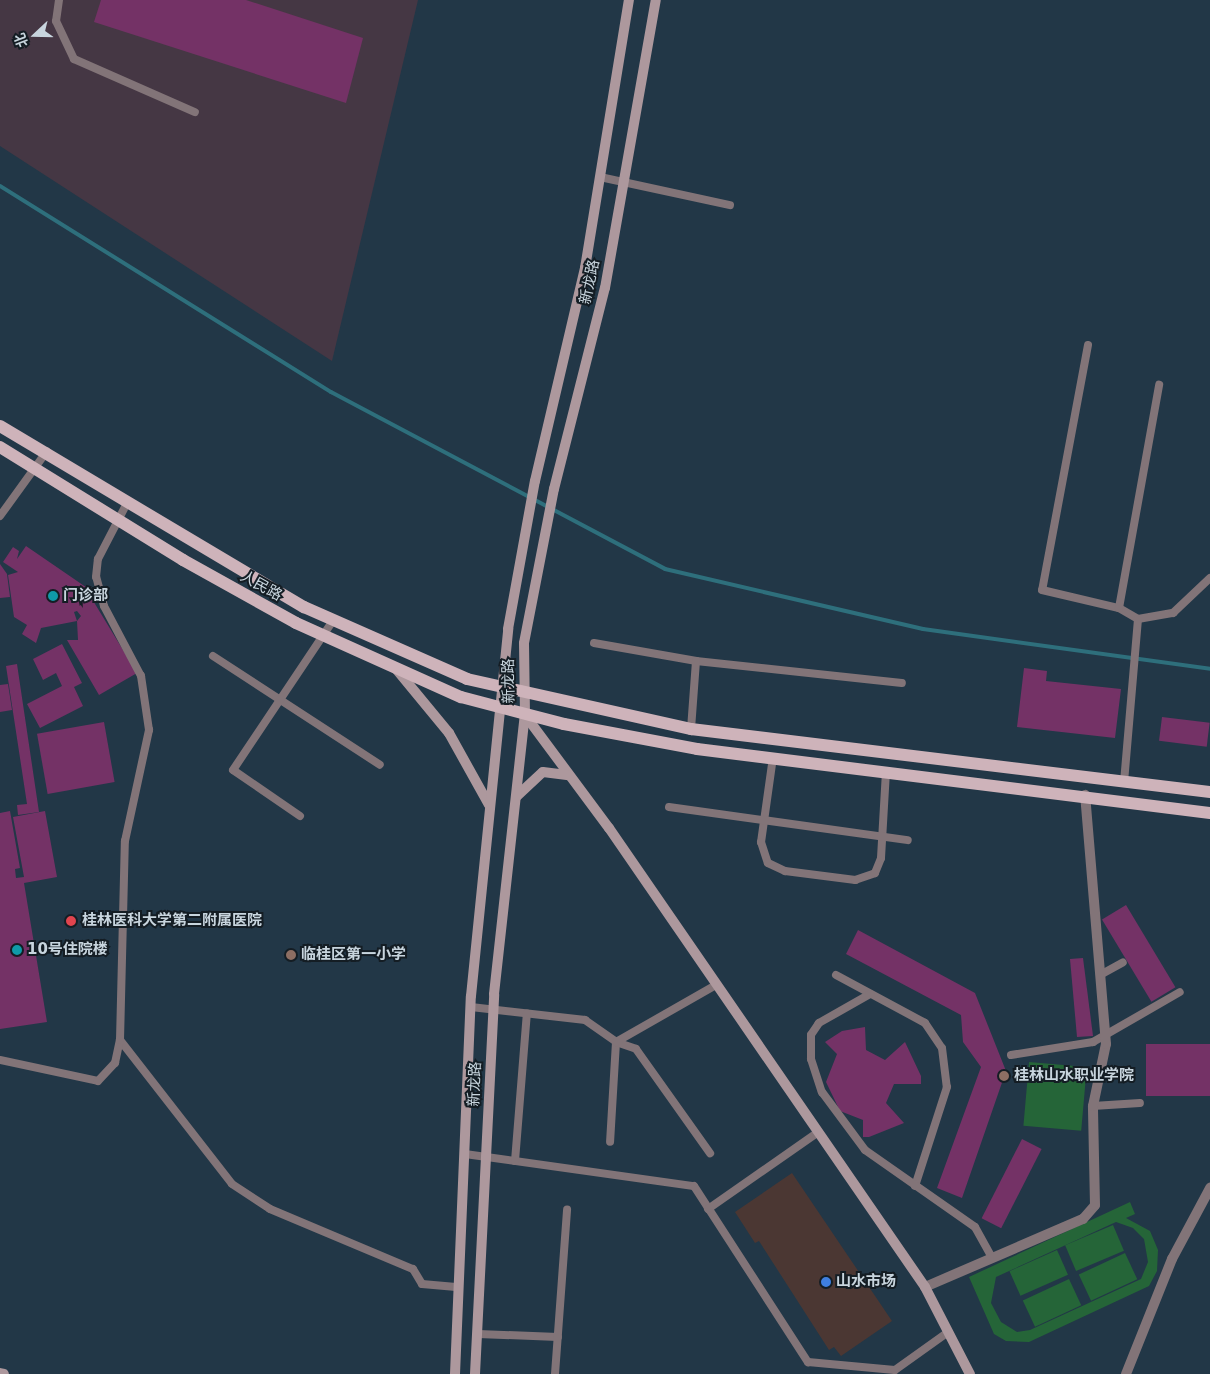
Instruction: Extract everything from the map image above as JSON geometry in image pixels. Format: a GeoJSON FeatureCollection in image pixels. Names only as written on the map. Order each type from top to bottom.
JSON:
{"type":"FeatureCollection","features":[{"type":"Feature","properties":{"kind":"main road","name":"新龙路"},"geometry":{"type":"LineString","coordinates":[[455,1374],[470,1007],[502,686],[519,560],[585,268],[629,0]]}},
{"type":"Feature","properties":{"kind":"main road","name":"新龙路"},"geometry":{"type":"LineString","coordinates":[[475,1374],[488,1157],[493,1009],[525,715],[522,693],[524,644],[538,563],[554,489],[605,288],[656,0]]}},
{"type":"Feature","properties":{"kind":"main road","name":"人民路"},"geometry":{"type":"LineString","coordinates":[[0,426],[46,451],[127,503],[332,622],[466,679],[502,686],[522,693],[691,729],[1210,792]]}},
{"type":"Feature","properties":{"kind":"main road","name":"人民路"},"geometry":{"type":"LineString","coordinates":[[0,447],[37,466],[118,519],[322,637],[461,697],[525,715],[698,749],[1085,795],[1210,812]]}},
{"type":"Feature","properties":{"kind":"main road"},"geometry":{"type":"LineString","coordinates":[[397,670],[449,733],[490,805]]}},
{"type":"Feature","properties":{"kind":"main road"},"geometry":{"type":"LineString","coordinates":[[525,715],[570,775],[925,1287],[970,1374]]}},
{"type":"Feature","properties":{"kind":"main road"},"geometry":{"type":"LineString","coordinates":[[516,797],[525,784],[543,772],[560,770],[570,775]]}},
{"type":"Feature","properties":{"kind":"main road"},"geometry":{"type":"LineString","coordinates":[[0,1373],[4,1374]]}},
{"type":"Feature","properties":{"kind":"street"},"geometry":{"type":"LineString","coordinates":[[925,1287],[1090,1213],[1096,1194],[1093,1106],[1105,1036],[1085,795]]}},
{"type":"Feature","properties":{"kind":"street"},"geometry":{"type":"LineString","coordinates":[[1126,1374],[1172,1258],[1210,1188]]}},
{"type":"Feature","properties":{"kind":"lane"},"geometry":{"type":"LineString","coordinates":[[59,0],[56,21],[74,59],[195,112]]}},
{"type":"Feature","properties":{"kind":"lane"},"geometry":{"type":"LineString","coordinates":[[600,177],[730,205]]}},
{"type":"Feature","properties":{"kind":"lane"},"geometry":{"type":"LineString","coordinates":[[1088,345],[1042,590],[1119,608],[1138,619],[1173,613],[1210,578]]}},
{"type":"Feature","properties":{"kind":"lane"},"geometry":{"type":"LineString","coordinates":[[1119,608],[1159,385]]}},
{"type":"Feature","properties":{"kind":"lane"},"geometry":{"type":"LineString","coordinates":[[0,516],[46,451]]}},
{"type":"Feature","properties":{"kind":"lane"},"geometry":{"type":"LineString","coordinates":[[0,1060],[98,1081],[115,1064],[120,1040],[125,841],[149,730],[141,676],[104,606],[96,577],[98,559],[127,503]]}},
{"type":"Feature","properties":{"kind":"lane"},"geometry":{"type":"LineString","coordinates":[[1124,781],[1138,619]]}},
{"type":"Feature","properties":{"kind":"lane"},"geometry":{"type":"LineString","coordinates":[[300,816],[233,770],[332,622]]}},
{"type":"Feature","properties":{"kind":"lane"},"geometry":{"type":"LineString","coordinates":[[594,644],[696,661],[902,684]]}},
{"type":"Feature","properties":{"kind":"lane"},"geometry":{"type":"LineString","coordinates":[[213,656],[380,765]]}},
{"type":"Feature","properties":{"kind":"lane"},"geometry":{"type":"LineString","coordinates":[[691,729],[696,661]]}},
{"type":"Feature","properties":{"kind":"lane"},"geometry":{"type":"LineString","coordinates":[[773,757],[761,842],[768,863],[794,872],[855,880],[870,877],[879,865],[886,771]]}},
{"type":"Feature","properties":{"kind":"lane"},"geometry":{"type":"LineString","coordinates":[[669,807],[908,840]]}},
{"type":"Feature","properties":{"kind":"lane"},"geometry":{"type":"LineString","coordinates":[[1100,975],[1123,962]]}},
{"type":"Feature","properties":{"kind":"lane"},"geometry":{"type":"LineString","coordinates":[[836,975],[925,1023],[945,1058],[947,1087],[915,1186]]}},
{"type":"Feature","properties":{"kind":"lane"},"geometry":{"type":"LineString","coordinates":[[616,1042],[716,985]]}},
{"type":"Feature","properties":{"kind":"lane"},"geometry":{"type":"LineString","coordinates":[[1010,1055],[1105,1036],[1180,992]]}},
{"type":"Feature","properties":{"kind":"lane"},"geometry":{"type":"LineString","coordinates":[[870,994],[819,1023],[811,1035],[811,1059],[839,1120],[875,1158],[975,1227],[992,1258]]}},
{"type":"Feature","properties":{"kind":"lane"},"geometry":{"type":"LineString","coordinates":[[470,1007],[585,1020],[616,1042],[636,1049],[710,1153]]}},
{"type":"Feature","properties":{"kind":"lane"},"geometry":{"type":"LineString","coordinates":[[515,1161],[527,1013]]}},
{"type":"Feature","properties":{"kind":"lane"},"geometry":{"type":"LineString","coordinates":[[120,1040],[232,1184],[270,1210],[413,1269],[422,1284],[459,1286]]}},
{"type":"Feature","properties":{"kind":"lane"},"geometry":{"type":"LineString","coordinates":[[610,1142],[616,1042]]}},
{"type":"Feature","properties":{"kind":"lane"},"geometry":{"type":"LineString","coordinates":[[1093,1106],[1140,1103]]}},
{"type":"Feature","properties":{"kind":"lane"},"geometry":{"type":"LineString","coordinates":[[708,1208],[817,1133]]}},
{"type":"Feature","properties":{"kind":"lane"},"geometry":{"type":"LineString","coordinates":[[465,1154],[694,1186],[808,1362],[895,1370],[948,1332]]}},
{"type":"Feature","properties":{"kind":"lane"},"geometry":{"type":"LineString","coordinates":[[555,1374],[567,1209]]}},
{"type":"Feature","properties":{"kind":"lane"},"geometry":{"type":"LineString","coordinates":[[478,1334],[558,1336]]}},
{"type":"Feature","properties":{"kind":"shaded area"},"geometry":{"type":"Polygon","coordinates":[[[0,0],[418,0],[332,361],[0,146],[0,0]]]}},
{"type":"Feature","properties":{"kind":"shaded area","name":"山水市场"},"geometry":{"type":"Polygon","coordinates":[[[792,1173],[892,1321],[841,1356],[834,1347],[829,1350],[759,1241],[755,1243],[735,1212],[792,1173]]]}},
{"type":"Feature","properties":{"kind":"green space"},"geometry":{"type":"Polygon","coordinates":[[[1029,1062],[1087,1067],[1081,1131],[1023,1126],[1029,1062]]]}},
{"type":"Feature","properties":{"kind":"green space"},"geometry":{"type":"Polygon","coordinates":[[[1130,1202],[1135,1214],[1126,1218],[1150,1231],[1158,1250],[1157,1271],[1149,1286],[1029,1342],[1006,1341],[994,1334],[969,1277],[1130,1202]],[[1116,1222],[996,1277],[991,1303],[1001,1322],[1017,1332],[1030,1330],[1141,1279],[1148,1262],[1144,1239],[1133,1228],[1116,1222]]]}},
{"type":"Feature","properties":{"kind":"green space"},"geometry":{"type":"Polygon","coordinates":[[[1113,1225],[1124,1251],[1076,1271],[1065,1245],[1113,1225]]]}},
{"type":"Feature","properties":{"kind":"green space"},"geometry":{"type":"Polygon","coordinates":[[[1057,1250],[1068,1275],[1020,1296],[1009,1271],[1057,1250]]]}},
{"type":"Feature","properties":{"kind":"green space"},"geometry":{"type":"Polygon","coordinates":[[[1125,1253],[1137,1279],[1091,1301],[1079,1275],[1125,1253]]]}},
{"type":"Feature","properties":{"kind":"green space"},"geometry":{"type":"Polygon","coordinates":[[[1069,1279],[1081,1305],[1035,1327],[1023,1301],[1069,1279]]]}},
{"type":"Feature","properties":{"kind":"building"},"geometry":{"type":"Polygon","coordinates":[[[101,0],[246,0],[363,38],[346,103],[94,22],[101,0]]]}},
{"type":"Feature","properties":{"kind":"building","name":"门诊部"},"geometry":{"type":"Polygon","coordinates":[[[26,546],[96,594],[92,599],[137,673],[99,695],[67,640],[78,640],[77,621],[41,628],[36,643],[22,634],[27,625],[14,617],[8,575],[18,572],[3,562],[13,547],[19,551],[17,559],[26,546]],[[77,611],[74,612],[77,621],[81,616],[77,611]]]}},
{"type":"Feature","properties":{"kind":"building"},"geometry":{"type":"Polygon","coordinates":[[[0,564],[7,574],[10,597],[0,598],[0,564]]]}},
{"type":"Feature","properties":{"kind":"building"},"geometry":{"type":"Polygon","coordinates":[[[62,644],[82,683],[74,687],[83,706],[40,728],[27,704],[62,686],[56,673],[43,680],[33,659],[62,644]]]}},
{"type":"Feature","properties":{"kind":"building"},"geometry":{"type":"Polygon","coordinates":[[[17,664],[39,812],[18,815],[17,805],[27,804],[6,666],[17,664]]]}},
{"type":"Feature","properties":{"kind":"building"},"geometry":{"type":"Polygon","coordinates":[[[1024,668],[1047,671],[1046,681],[1121,689],[1115,738],[1017,727],[1024,668]]]}},
{"type":"Feature","properties":{"kind":"building"},"geometry":{"type":"Polygon","coordinates":[[[8,684],[12,710],[0,712],[0,685],[8,684]]]}},
{"type":"Feature","properties":{"kind":"building"},"geometry":{"type":"Polygon","coordinates":[[[1162,717],[1210,723],[1207,747],[1159,741],[1162,717]]]}},
{"type":"Feature","properties":{"kind":"building"},"geometry":{"type":"Polygon","coordinates":[[[104,722],[115,782],[48,794],[37,734],[104,722]]]}},
{"type":"Feature","properties":{"kind":"building","name":"10号住院楼"},"geometry":{"type":"Polygon","coordinates":[[[10,811],[20,868],[15,869],[16,878],[24,877],[13,817],[45,811],[57,877],[24,883],[47,1022],[0,1029],[0,813],[10,811]]]}},
{"type":"Feature","properties":{"kind":"building"},"geometry":{"type":"Polygon","coordinates":[[[1126,905],[1175,987],[1151,1002],[1102,919],[1126,905]]]}},
{"type":"Feature","properties":{"kind":"building"},"geometry":{"type":"Polygon","coordinates":[[[858,930],[975,993],[1006,1071],[962,1198],[937,1188],[981,1067],[963,1042],[961,1015],[846,954],[858,930]]]}},
{"type":"Feature","properties":{"kind":"building"},"geometry":{"type":"Polygon","coordinates":[[[1083,958],[1093,1036],[1077,1037],[1070,959],[1083,958]]]}},
{"type":"Feature","properties":{"kind":"building"},"geometry":{"type":"Polygon","coordinates":[[[865,1027],[866,1050],[885,1060],[905,1042],[921,1076],[921,1084],[894,1084],[886,1103],[904,1123],[869,1137],[863,1137],[863,1120],[840,1111],[826,1082],[837,1054],[825,1042],[842,1031],[865,1027]]]}},
{"type":"Feature","properties":{"kind":"building"},"geometry":{"type":"Polygon","coordinates":[[[1146,1044],[1210,1044],[1210,1096],[1146,1096],[1146,1044]]]}},
{"type":"Feature","properties":{"kind":"building"},"geometry":{"type":"Polygon","coordinates":[[[1022,1139],[1042,1149],[1001,1228],[982,1218],[1022,1139]]]}},
{"type":"Feature","properties":{"kind":"waterway"},"geometry":{"type":"LineString","coordinates":[[0,186],[331,392],[665,569],[923,629],[1210,669]]}},
{"type":"Feature","properties":{"kind":"place","name":"门诊部"},"geometry":{"type":"Point","coordinates":[53,596]}},
{"type":"Feature","properties":{"kind":"place","name":"桂林医科大学第二附属医院"},"geometry":{"type":"Point","coordinates":[71,921]}},
{"type":"Feature","properties":{"kind":"place","name":"10号住院楼"},"geometry":{"type":"Point","coordinates":[17,950]}},
{"type":"Feature","properties":{"kind":"place","name":"临桂区第一小学"},"geometry":{"type":"Point","coordinates":[291,955]}},
{"type":"Feature","properties":{"kind":"place","name":"桂林山水职业学院"},"geometry":{"type":"Point","coordinates":[1004,1076]}},
{"type":"Feature","properties":{"kind":"place","name":"山水市场"},"geometry":{"type":"Point","coordinates":[826,1282]}}]}
